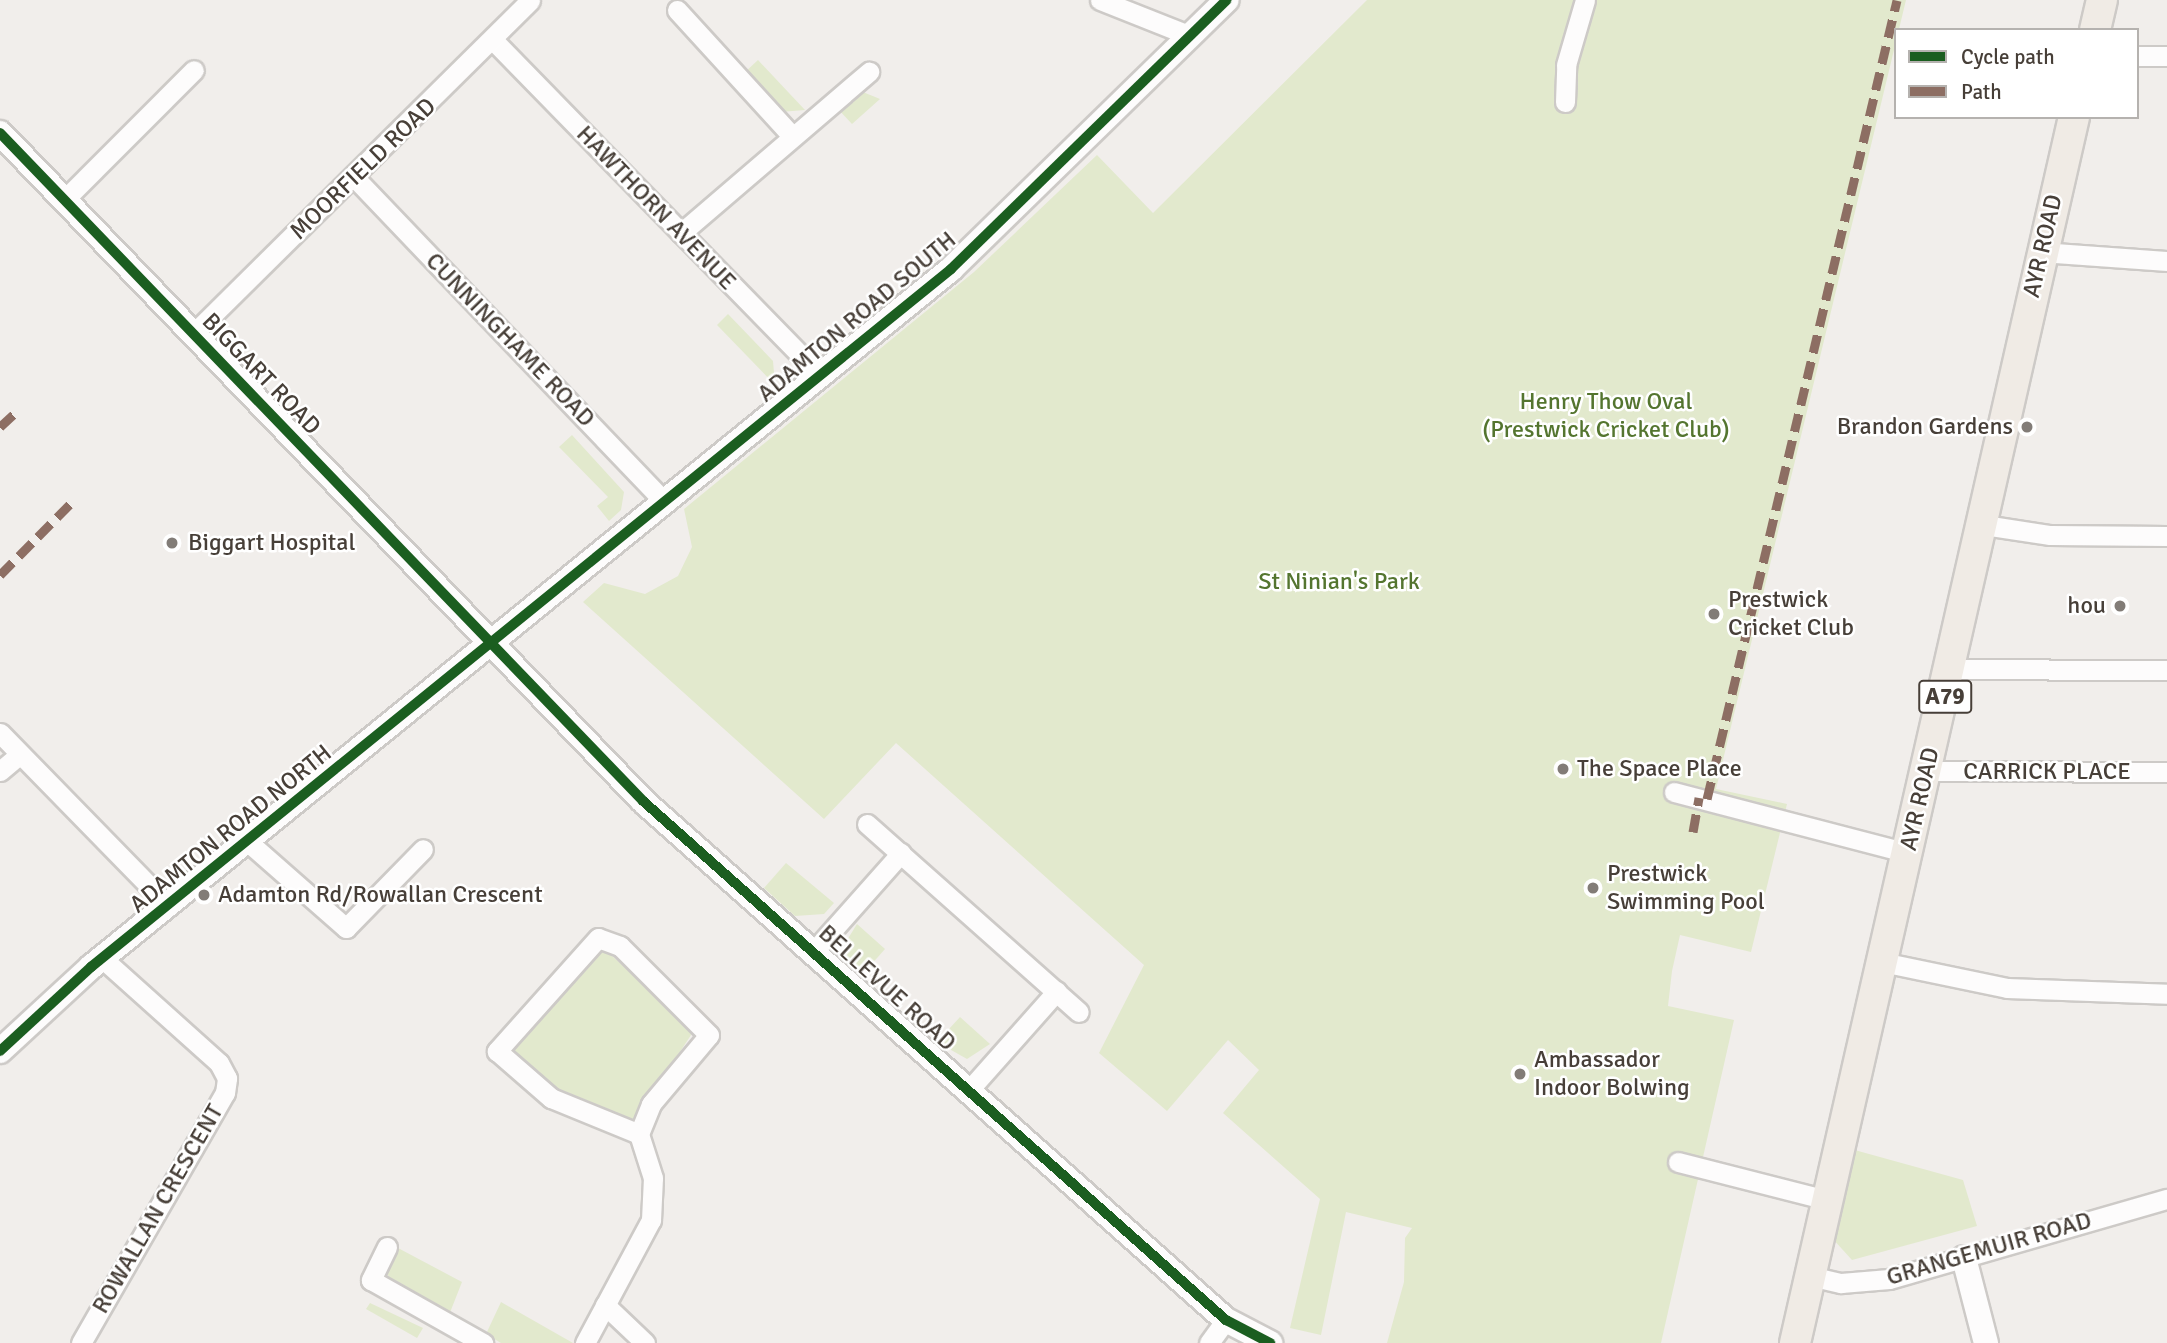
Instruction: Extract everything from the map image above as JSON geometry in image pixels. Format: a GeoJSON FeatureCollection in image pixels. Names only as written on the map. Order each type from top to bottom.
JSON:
{"type":"FeatureCollection","features":[{"type":"Feature","properties":{"kind":"main road"},"geometry":{"type":"LineString","coordinates":[[2095,28],[2102,0]]}},
{"type":"Feature","properties":{"kind":"main road","name":"AYR ROAD"},"geometry":{"type":"LineString","coordinates":[[1810,1276],[1984,525],[2040,252],[2073,119]]}},
{"type":"Feature","properties":{"kind":"main road","name":"A79"},"geometry":{"type":"LineString","coordinates":[[1795,1343],[1810,1276]]}},
{"type":"Feature","properties":{"kind":"street","name":"MOORFIELD ROAD"},"geometry":{"type":"LineString","coordinates":[[193,334],[355,178],[530,0]]}},
{"type":"Feature","properties":{"kind":"street"},"geometry":{"type":"LineString","coordinates":[[1100,0],[1191,36]]}},
{"type":"Feature","properties":{"kind":"street","name":"ADAMTON ROAD SOUTH"},"geometry":{"type":"LineString","coordinates":[[493,645],[951,270],[1227,0]]}},
{"type":"Feature","properties":{"kind":"street"},"geometry":{"type":"LineString","coordinates":[[1565,102],[1566,65],[1585,0]]}},
{"type":"Feature","properties":{"kind":"street"},"geometry":{"type":"LineString","coordinates":[[677,10],[792,136]]}},
{"type":"Feature","properties":{"kind":"street","name":"HAWTHORN AVENUE"},"geometry":{"type":"LineString","coordinates":[[493,40],[820,376]]}},
{"type":"Feature","properties":{"kind":"street"},"geometry":{"type":"LineString","coordinates":[[2139,56],[2167,57]]}},
{"type":"Feature","properties":{"kind":"street"},"geometry":{"type":"LineString","coordinates":[[65,199],[194,70]]}},
{"type":"Feature","properties":{"kind":"street"},"geometry":{"type":"LineString","coordinates":[[681,233],[869,72]]}},
{"type":"Feature","properties":{"kind":"street","name":"BIGGART ROAD"},"geometry":{"type":"LineString","coordinates":[[0,132],[493,645]]}},
{"type":"Feature","properties":{"kind":"street","name":"CUNNINGHAME ROAD"},"geometry":{"type":"LineString","coordinates":[[355,178],[665,502]]}},
{"type":"Feature","properties":{"kind":"street"},"geometry":{"type":"LineString","coordinates":[[2040,252],[2167,261]]}},
{"type":"Feature","properties":{"kind":"street"},"geometry":{"type":"LineString","coordinates":[[1984,525],[2050,535],[2167,536]]}},
{"type":"Feature","properties":{"kind":"street","name":"ADAMTON ROAD NORTH"},"geometry":{"type":"LineString","coordinates":[[0,1051],[103,960],[247,841],[493,645]]}},
{"type":"Feature","properties":{"kind":"street","name":"BELLEVUE ROAD"},"geometry":{"type":"LineString","coordinates":[[493,645],[643,801],[1226,1320],[1270,1343]]}},
{"type":"Feature","properties":{"kind":"street"},"geometry":{"type":"LineString","coordinates":[[1951,669],[2167,670]]}},
{"type":"Feature","properties":{"kind":"street"},"geometry":{"type":"LineString","coordinates":[[0,733],[169,906]]}},
{"type":"Feature","properties":{"kind":"street"},"geometry":{"type":"LineString","coordinates":[[0,771],[20,754]]}},
{"type":"Feature","properties":{"kind":"street","name":"CARRICK PLACE"},"geometry":{"type":"LineString","coordinates":[[1927,771],[2167,772]]}},
{"type":"Feature","properties":{"kind":"street"},"geometry":{"type":"LineString","coordinates":[[1674,792],[1908,853]]}},
{"type":"Feature","properties":{"kind":"street"},"geometry":{"type":"LineString","coordinates":[[867,824],[1079,1012]]}},
{"type":"Feature","properties":{"kind":"street"},"geometry":{"type":"LineString","coordinates":[[247,841],[346,928],[424,849]]}},
{"type":"Feature","properties":{"kind":"street"},"geometry":{"type":"LineString","coordinates":[[814,951],[901,853]]}},
{"type":"Feature","properties":{"kind":"street"},"geometry":{"type":"LineString","coordinates":[[585,1343],[651,1220],[653,1178],[639,1134],[651,1104],[709,1035],[620,946],[598,938],[497,1051],[551,1098],[639,1134]]}},
{"type":"Feature","properties":{"kind":"street","name":"ROWALLAN CRESCENT"},"geometry":{"type":"LineString","coordinates":[[81,1343],[225,1093],[227,1078],[219,1062],[103,960]]}},
{"type":"Feature","properties":{"kind":"street"},"geometry":{"type":"LineString","coordinates":[[1882,962],[2007,988],[2167,993]]}},
{"type":"Feature","properties":{"kind":"street"},"geometry":{"type":"LineString","coordinates":[[969,1090],[1057,991]]}},
{"type":"Feature","properties":{"kind":"street"},"geometry":{"type":"LineString","coordinates":[[1678,1162],[1827,1200]]}},
{"type":"Feature","properties":{"kind":"street","name":"GRANGEMUIR ROAD"},"geometry":{"type":"LineString","coordinates":[[1810,1276],[1860,1283],[1964,1258],[2167,1199]]}},
{"type":"Feature","properties":{"kind":"street"},"geometry":{"type":"LineString","coordinates":[[387,1247],[370,1280],[483,1343]]}},
{"type":"Feature","properties":{"kind":"street"},"geometry":{"type":"LineString","coordinates":[[1964,1258],[1986,1343]]}},
{"type":"Feature","properties":{"kind":"street"},"geometry":{"type":"LineString","coordinates":[[605,1305],[645,1343]]}},
{"type":"Feature","properties":{"kind":"street"},"geometry":{"type":"LineString","coordinates":[[1209,1343],[1226,1320]]}},
{"type":"Feature","properties":{"kind":"green space","name":"St Ninian's Park"},"geometry":{"type":"Polygon","coordinates":[[[1367,0],[1906,0],[1899,28],[1894,28],[1894,50],[1716,789],[1787,804],[1751,952],[1680,935],[1672,971],[1668,1006],[1734,1020],[1661,1343],[1387,1343],[1404,1282],[1405,1238],[1412,1228],[1346,1212],[1321,1335],[1290,1328],[1320,1199],[1223,1113],[1259,1070],[1228,1040],[1167,1111],[1099,1053],[1144,965],[896,743],[824,819],[583,602],[604,583],[645,594],[678,576],[692,547],[684,509],[974,272],[1097,155],[1153,213],[1367,0]]]}},
{"type":"Feature","properties":{"kind":"green space"},"geometry":{"type":"Polygon","coordinates":[[[758,60],[805,110],[780,112],[743,74],[758,60]]]}},
{"type":"Feature","properties":{"kind":"green space"},"geometry":{"type":"Polygon","coordinates":[[[858,90],[880,99],[852,124],[837,108],[858,90]]]}},
{"type":"Feature","properties":{"kind":"green space"},"geometry":{"type":"Polygon","coordinates":[[[728,314],[773,361],[775,385],[717,325],[728,314]]]}},
{"type":"Feature","properties":{"kind":"green space"},"geometry":{"type":"Polygon","coordinates":[[[572,435],[624,492],[621,510],[609,521],[597,506],[608,497],[559,447],[572,435]]]}},
{"type":"Feature","properties":{"kind":"green space"},"geometry":{"type":"Polygon","coordinates":[[[786,863],[834,903],[824,914],[795,916],[764,888],[786,863]]]}},
{"type":"Feature","properties":{"kind":"green space"},"geometry":{"type":"Polygon","coordinates":[[[857,924],[885,949],[862,975],[847,961],[844,945],[857,924]]]}},
{"type":"Feature","properties":{"kind":"green space"},"geometry":{"type":"Polygon","coordinates":[[[602,947],[689,1024],[691,1035],[632,1125],[556,1095],[511,1056],[520,1034],[529,1034],[602,947]]]}},
{"type":"Feature","properties":{"kind":"green space"},"geometry":{"type":"Polygon","coordinates":[[[960,1017],[990,1044],[967,1059],[937,1042],[960,1017]]]}},
{"type":"Feature","properties":{"kind":"green space"},"geometry":{"type":"Polygon","coordinates":[[[1851,1149],[1963,1180],[1977,1226],[1852,1260],[1832,1238],[1851,1149]]]}},
{"type":"Feature","properties":{"kind":"green space"},"geometry":{"type":"Polygon","coordinates":[[[398,1248],[462,1282],[449,1315],[389,1283],[387,1266],[398,1248]]]}},
{"type":"Feature","properties":{"kind":"green space"},"geometry":{"type":"Polygon","coordinates":[[[501,1302],[573,1343],[501,1343],[486,1334],[501,1302]]]}},
{"type":"Feature","properties":{"kind":"green space"},"geometry":{"type":"Polygon","coordinates":[[[370,1303],[423,1328],[417,1338],[366,1309],[370,1303]]]}},
{"type":"Feature","properties":{"kind":"marked path"},"geometry":{"type":"LineString","coordinates":[[1707,799],[1897,0]]}},
{"type":"Feature","properties":{"kind":"marked path"},"geometry":{"type":"LineString","coordinates":[[0,427],[16,412]]}},
{"type":"Feature","properties":{"kind":"marked path"},"geometry":{"type":"LineString","coordinates":[[0,575],[75,499]]}},
{"type":"Feature","properties":{"kind":"marked path"},"geometry":{"type":"LineString","coordinates":[[1693,832],[1699,798]]}},
{"type":"Feature","properties":{"kind":"cycle path"},"geometry":{"type":"LineString","coordinates":[[0,1051],[91,967],[951,269],[1227,0]]}},
{"type":"Feature","properties":{"kind":"cycle path"},"geometry":{"type":"LineString","coordinates":[[0,133],[643,801],[1226,1320],[1270,1343]]}},
{"type":"Feature","properties":{"kind":"place","name":"Brandon Gardens"},"geometry":{"type":"Point","coordinates":[2027,427]}},
{"type":"Feature","properties":{"kind":"place","name":"Biggart Hospital"},"geometry":{"type":"Point","coordinates":[172,543]}},
{"type":"Feature","properties":{"kind":"place","name":"hou"},"geometry":{"type":"Point","coordinates":[2120,606]}},
{"type":"Feature","properties":{"kind":"place","name":"Prestwick Cricket Club"},"geometry":{"type":"Point","coordinates":[1714,614]}},
{"type":"Feature","properties":{"kind":"place","name":"The Space Place"},"geometry":{"type":"Point","coordinates":[1563,769]}},
{"type":"Feature","properties":{"kind":"place","name":"Prestwick Swimming Pool"},"geometry":{"type":"Point","coordinates":[1593,888]}},
{"type":"Feature","properties":{"kind":"place","name":"Adamton Rd/Rowallan Crescent"},"geometry":{"type":"Point","coordinates":[204,895]}},
{"type":"Feature","properties":{"kind":"place","name":"Ambassador Indoor Bolwing"},"geometry":{"type":"Point","coordinates":[1520,1074]}},
{"type":"Feature","properties":{"kind":"park label","name":"Henry Thow Oval (Prestwick Cricket Club)"},"geometry":{"type":"Point","coordinates":[1606,416]}}]}
